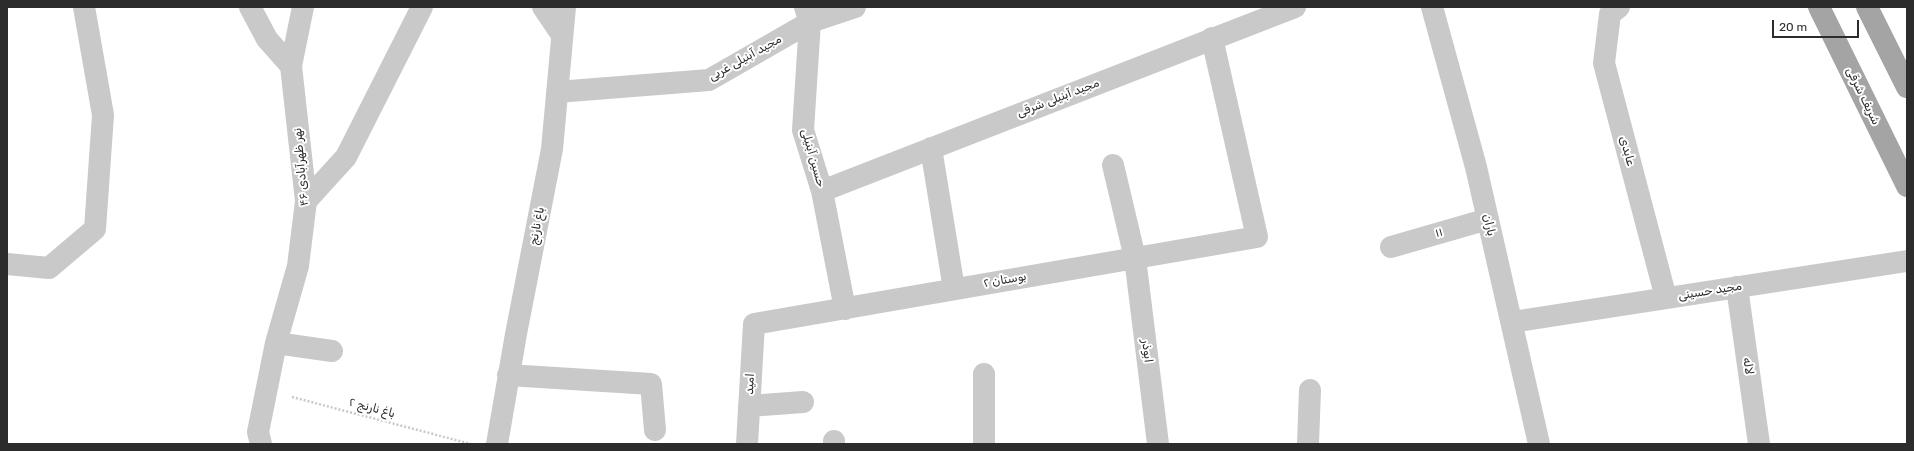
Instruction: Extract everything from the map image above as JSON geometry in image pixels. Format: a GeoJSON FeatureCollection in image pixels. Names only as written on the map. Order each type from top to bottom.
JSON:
{"type":"FeatureCollection","features":[{"type":"Feature","properties":{"kind":"main road","name":"شریف شرقی"},"geometry":{"type":"LineString","coordinates":[[1819,7],[1907,186]]}},
{"type":"Feature","properties":{"kind":"main road"},"geometry":{"type":"LineString","coordinates":[[1867,7],[1907,87]]}},
{"type":"Feature","properties":{"kind":"street"},"geometry":{"type":"LineString","coordinates":[[7,264],[49,268],[95,229],[103,114],[84,7]]}},
{"type":"Feature","properties":{"kind":"street"},"geometry":{"type":"LineString","coordinates":[[250,7],[267,39],[291,66]]}},
{"type":"Feature","properties":{"kind":"street","name":"نهر ظهرآبادی ۴۶"},"geometry":{"type":"LineString","coordinates":[[261,444],[258,432],[276,343],[298,266],[306,201],[291,66],[303,7]]}},
{"type":"Feature","properties":{"kind":"street"},"geometry":{"type":"LineString","coordinates":[[306,201],[346,157],[422,7]]}},
{"type":"Feature","properties":{"kind":"street"},"geometry":{"type":"LineString","coordinates":[[543,7],[562,35]]}},
{"type":"Feature","properties":{"kind":"street","name":"باغ نارنج"},"geometry":{"type":"LineString","coordinates":[[497,444],[508,375],[552,149],[565,7]]}},
{"type":"Feature","properties":{"kind":"street","name":"مجید آبنیلی غربی"},"geometry":{"type":"LineString","coordinates":[[558,92],[709,80],[807,15],[855,7]]}},
{"type":"Feature","properties":{"kind":"street","name":"مجید آبنیلی شرقی"},"geometry":{"type":"LineString","coordinates":[[822,191],[1295,7]]}},
{"type":"Feature","properties":{"kind":"street","name":"باران"},"geometry":{"type":"LineString","coordinates":[[1432,7],[1474,159],[1539,444]]}},
{"type":"Feature","properties":{"kind":"street","name":"عابدی"},"geometry":{"type":"LineString","coordinates":[[1619,7],[1610,14],[1604,63],[1666,298]]}},
{"type":"Feature","properties":{"kind":"street","name":"حسین آبنیلی"},"geometry":{"type":"LineString","coordinates":[[807,15],[803,130],[822,191],[845,309]]}},
{"type":"Feature","properties":{"kind":"street","name":"بوستان ۲"},"geometry":{"type":"LineString","coordinates":[[754,324],[1257,237],[1212,38]]}},
{"type":"Feature","properties":{"kind":"street"},"geometry":{"type":"LineString","coordinates":[[931,148],[954,289]]}},
{"type":"Feature","properties":{"kind":"street","name":"ابوذر"},"geometry":{"type":"LineString","coordinates":[[1113,165],[1135,258],[1158,444]]}},
{"type":"Feature","properties":{"kind":"street","name":"۱۱"},"geometry":{"type":"LineString","coordinates":[[1391,247],[1488,219]]}},
{"type":"Feature","properties":{"kind":"street","name":"مجید حسینی"},"geometry":{"type":"LineString","coordinates":[[1512,322],[1907,261]]}},
{"type":"Feature","properties":{"kind":"street","name":"لاله"},"geometry":{"type":"LineString","coordinates":[[1737,287],[1759,444]]}},
{"type":"Feature","properties":{"kind":"street","name":"امید"},"geometry":{"type":"LineString","coordinates":[[747,444],[754,324]]}},
{"type":"Feature","properties":{"kind":"street"},"geometry":{"type":"LineString","coordinates":[[276,343],[332,351]]}},
{"type":"Feature","properties":{"kind":"street"},"geometry":{"type":"LineString","coordinates":[[984,374],[984,444]]}},
{"type":"Feature","properties":{"kind":"street"},"geometry":{"type":"LineString","coordinates":[[508,375],[651,384],[655,430]]}},
{"type":"Feature","properties":{"kind":"street"},"geometry":{"type":"LineString","coordinates":[[1308,444],[1310,390]]}},
{"type":"Feature","properties":{"kind":"street"},"geometry":{"type":"LineString","coordinates":[[749,406],[803,402]]}},
{"type":"Feature","properties":{"kind":"path","name":"باغ نارنج ۲"},"geometry":{"type":"LineString","coordinates":[[267,390],[473,444]]}}]}
